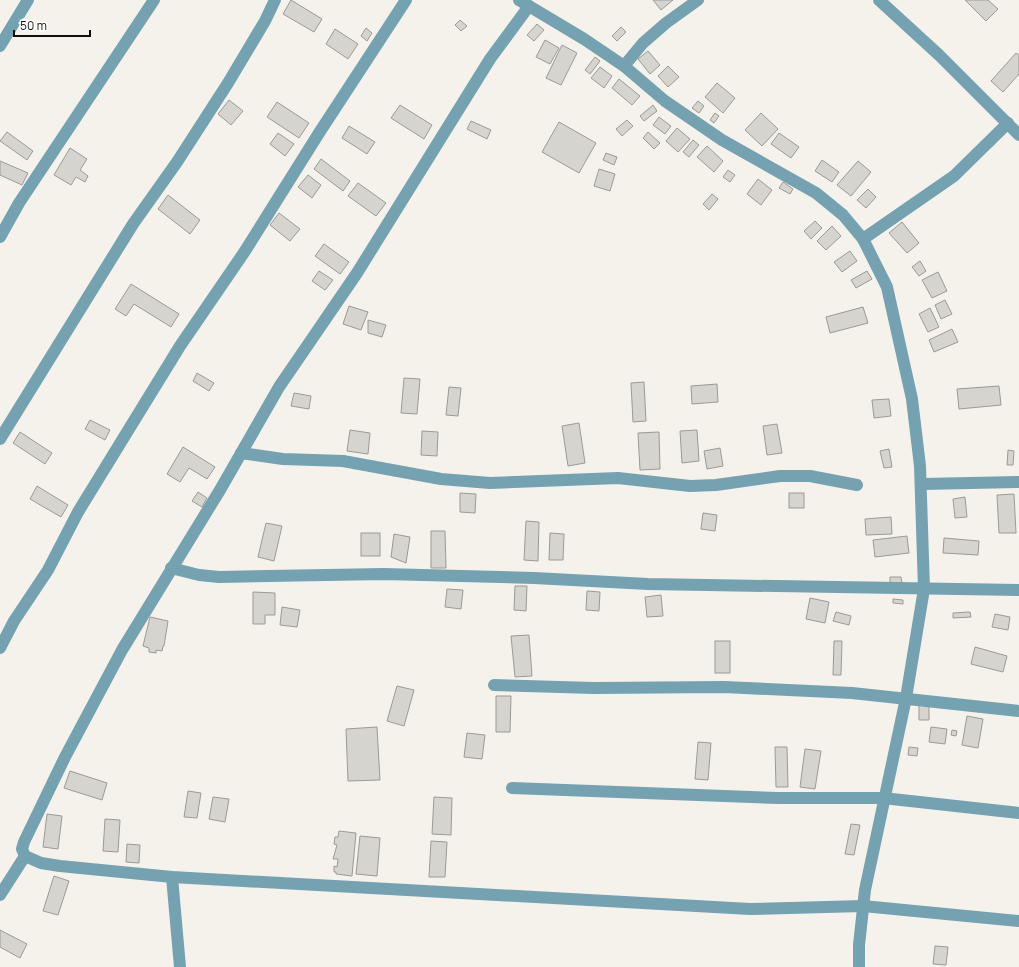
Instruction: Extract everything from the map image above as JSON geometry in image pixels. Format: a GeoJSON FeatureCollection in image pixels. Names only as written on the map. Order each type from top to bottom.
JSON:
{"type":"FeatureCollection","features":[{"type":"Feature","properties":{"kind":"street"},"geometry":{"type":"LineString","coordinates":[[0,46],[28,0]]}},
{"type":"Feature","properties":{"kind":"street"},"geometry":{"type":"LineString","coordinates":[[0,237],[19,204],[154,0]]}},
{"type":"Feature","properties":{"kind":"street"},"geometry":{"type":"LineString","coordinates":[[0,439],[133,224],[177,162],[228,82],[265,21],[275,0]]}},
{"type":"Feature","properties":{"kind":"street"},"geometry":{"type":"LineString","coordinates":[[0,648],[14,621],[48,570],[78,512],[180,346],[245,251],[319,133],[406,0]]}},
{"type":"Feature","properties":{"kind":"street"},"geometry":{"type":"LineString","coordinates":[[624,66],[643,43],[666,23],[698,0]]}},
{"type":"Feature","properties":{"kind":"street"},"geometry":{"type":"LineString","coordinates":[[882,1],[940,55],[1019,135]]}},
{"type":"Feature","properties":{"kind":"street"},"geometry":{"type":"LineString","coordinates":[[859,967],[859,945],[863,906],[883,798],[906,698],[924,589],[922,484],[912,399],[887,286],[863,239],[843,215],[816,193],[722,140],[665,101],[624,66],[584,39],[524,3],[365,260],[279,387],[241,453],[122,650],[65,757],[24,842],[22,849],[25,856],[41,863],[60,866],[172,877],[750,910],[863,906],[1019,921]]}},
{"type":"Feature","properties":{"kind":"street"},"geometry":{"type":"LineString","coordinates":[[863,239],[954,176],[1008,123]]}},
{"type":"Feature","properties":{"kind":"street"},"geometry":{"type":"LineString","coordinates":[[241,453],[283,459],[343,461],[440,479],[490,483],[618,478],[690,486],[716,485],[780,476],[810,476],[857,485]]}},
{"type":"Feature","properties":{"kind":"street"},"geometry":{"type":"LineString","coordinates":[[922,484],[1019,482]]}},
{"type":"Feature","properties":{"kind":"street"},"geometry":{"type":"LineString","coordinates":[[171,568],[199,575],[218,577],[384,574],[534,578],[648,584],[1019,590]]}},
{"type":"Feature","properties":{"kind":"street"},"geometry":{"type":"LineString","coordinates":[[494,685],[594,688],[724,687],[852,693],[1019,711]]}},
{"type":"Feature","properties":{"kind":"street"},"geometry":{"type":"LineString","coordinates":[[512,788],[778,798],[883,798],[1019,813]]}},
{"type":"Feature","properties":{"kind":"street"},"geometry":{"type":"LineString","coordinates":[[0,895],[25,856]]}},
{"type":"Feature","properties":{"kind":"street"},"geometry":{"type":"LineString","coordinates":[[172,877],[180,967]]}},
{"type":"Feature","properties":{"kind":"building"},"geometry":{"type":"Polygon","coordinates":[[[291,0],[322,19],[314,32],[283,14],[291,0]]]}},
{"type":"Feature","properties":{"kind":"building"},"geometry":{"type":"Polygon","coordinates":[[[653,0],[673,0],[661,10],[653,0]]]}},
{"type":"Feature","properties":{"kind":"building"},"geometry":{"type":"Polygon","coordinates":[[[965,0],[988,0],[998,9],[986,21],[965,0]]]}},
{"type":"Feature","properties":{"kind":"building"},"geometry":{"type":"Polygon","coordinates":[[[460,20],[467,26],[461,31],[455,25],[460,20]]]}},
{"type":"Feature","properties":{"kind":"building"},"geometry":{"type":"Polygon","coordinates":[[[537,24],[544,30],[534,41],[527,35],[537,24]]]}},
{"type":"Feature","properties":{"kind":"building"},"geometry":{"type":"Polygon","coordinates":[[[621,27],[626,32],[617,41],[612,36],[621,27]]]}},
{"type":"Feature","properties":{"kind":"building"},"geometry":{"type":"Polygon","coordinates":[[[366,28],[372,33],[367,41],[361,36],[366,28]]]}},
{"type":"Feature","properties":{"kind":"building"},"geometry":{"type":"Polygon","coordinates":[[[335,29],[358,44],[348,59],[326,44],[335,29]]]}},
{"type":"Feature","properties":{"kind":"building"},"geometry":{"type":"Polygon","coordinates":[[[545,40],[559,48],[550,64],[536,57],[545,40]]]}},
{"type":"Feature","properties":{"kind":"building"},"geometry":{"type":"Polygon","coordinates":[[[562,45],[577,53],[561,85],[546,78],[562,45]]]}},
{"type":"Feature","properties":{"kind":"building"},"geometry":{"type":"Polygon","coordinates":[[[648,51],[660,65],[650,74],[638,59],[648,51]]]}},
{"type":"Feature","properties":{"kind":"building"},"geometry":{"type":"Polygon","coordinates":[[[1016,53],[1019,55],[1019,74],[1003,92],[991,81],[1016,53]]]}},
{"type":"Feature","properties":{"kind":"building"},"geometry":{"type":"Polygon","coordinates":[[[595,57],[600,61],[590,74],[585,70],[595,57]]]}},
{"type":"Feature","properties":{"kind":"building"},"geometry":{"type":"Polygon","coordinates":[[[668,66],[679,77],[668,87],[658,76],[668,66]]]}},
{"type":"Feature","properties":{"kind":"building"},"geometry":{"type":"Polygon","coordinates":[[[600,67],[612,76],[604,88],[591,78],[600,67]]]}},
{"type":"Feature","properties":{"kind":"building"},"geometry":{"type":"Polygon","coordinates":[[[619,79],[640,96],[632,105],[612,88],[619,79]]]}},
{"type":"Feature","properties":{"kind":"building"},"geometry":{"type":"Polygon","coordinates":[[[717,83],[735,98],[723,113],[705,97],[717,83]]]}},
{"type":"Feature","properties":{"kind":"building"},"geometry":{"type":"Polygon","coordinates":[[[229,100],[243,111],[231,125],[218,114],[229,100]]]}},
{"type":"Feature","properties":{"kind":"building"},"geometry":{"type":"Polygon","coordinates":[[[698,101],[704,106],[699,113],[692,108],[698,101]]]}},
{"type":"Feature","properties":{"kind":"building"},"geometry":{"type":"Polygon","coordinates":[[[277,102],[309,123],[299,138],[267,117],[277,102]]]}},
{"type":"Feature","properties":{"kind":"building"},"geometry":{"type":"Polygon","coordinates":[[[400,105],[432,125],[424,139],[391,118],[400,105]]]}},
{"type":"Feature","properties":{"kind":"building"},"geometry":{"type":"Polygon","coordinates":[[[653,105],[657,111],[644,121],[640,116],[653,105]]]}},
{"type":"Feature","properties":{"kind":"building"},"geometry":{"type":"Polygon","coordinates":[[[715,113],[719,116],[714,123],[710,120],[715,113]]]}},
{"type":"Feature","properties":{"kind":"building"},"geometry":{"type":"Polygon","coordinates":[[[761,113],[778,129],[762,146],[745,130],[761,113]]]}},
{"type":"Feature","properties":{"kind":"building"},"geometry":{"type":"Polygon","coordinates":[[[659,117],[671,126],[665,134],[653,125],[659,117]]]}},
{"type":"Feature","properties":{"kind":"building"},"geometry":{"type":"Polygon","coordinates":[[[627,120],[633,126],[622,136],[616,129],[627,120]]]}},
{"type":"Feature","properties":{"kind":"building"},"geometry":{"type":"Polygon","coordinates":[[[471,121],[491,130],[487,139],[467,129],[471,121]]]}},
{"type":"Feature","properties":{"kind":"building"},"geometry":{"type":"Polygon","coordinates":[[[559,122],[596,143],[579,173],[542,152],[559,122]]]}},
{"type":"Feature","properties":{"kind":"building"},"geometry":{"type":"Polygon","coordinates":[[[349,126],[375,142],[367,154],[342,138],[349,126]]]}},
{"type":"Feature","properties":{"kind":"building"},"geometry":{"type":"Polygon","coordinates":[[[677,128],[690,139],[678,152],[666,141],[677,128]]]}},
{"type":"Feature","properties":{"kind":"building"},"geometry":{"type":"Polygon","coordinates":[[[7,132],[33,151],[27,160],[0,141],[7,132]]]}},
{"type":"Feature","properties":{"kind":"building"},"geometry":{"type":"Polygon","coordinates":[[[648,132],[660,143],[654,149],[643,138],[648,132]]]}},
{"type":"Feature","properties":{"kind":"building"},"geometry":{"type":"Polygon","coordinates":[[[278,133],[294,144],[285,156],[270,144],[278,133]]]}},
{"type":"Feature","properties":{"kind":"building"},"geometry":{"type":"Polygon","coordinates":[[[779,133],[799,147],[791,158],[771,144],[779,133]]]}},
{"type":"Feature","properties":{"kind":"building"},"geometry":{"type":"Polygon","coordinates":[[[693,140],[699,145],[689,157],[683,152],[693,140]]]}},
{"type":"Feature","properties":{"kind":"building"},"geometry":{"type":"Polygon","coordinates":[[[707,146],[723,161],[714,172],[697,157],[707,146]]]}},
{"type":"Feature","properties":{"kind":"building"},"geometry":{"type":"Polygon","coordinates":[[[70,148],[87,159],[80,170],[88,176],[85,182],[76,177],[71,185],[54,175],[70,148]]]}},
{"type":"Feature","properties":{"kind":"building"},"geometry":{"type":"Polygon","coordinates":[[[606,153],[617,157],[614,165],[603,160],[606,153]]]}},
{"type":"Feature","properties":{"kind":"building"},"geometry":{"type":"Polygon","coordinates":[[[321,159],[350,181],[343,191],[314,169],[321,159]]]}},
{"type":"Feature","properties":{"kind":"building"},"geometry":{"type":"Polygon","coordinates":[[[822,160],[839,172],[832,182],[815,171],[822,160]]]}},
{"type":"Feature","properties":{"kind":"building"},"geometry":{"type":"Polygon","coordinates":[[[0,161],[28,173],[22,185],[0,175],[0,161]]]}},
{"type":"Feature","properties":{"kind":"building"},"geometry":{"type":"Polygon","coordinates":[[[858,161],[871,172],[851,196],[837,185],[858,161]]]}},
{"type":"Feature","properties":{"kind":"building"},"geometry":{"type":"Polygon","coordinates":[[[599,169],[615,174],[610,191],[594,186],[599,169]]]}},
{"type":"Feature","properties":{"kind":"building"},"geometry":{"type":"Polygon","coordinates":[[[728,170],[735,175],[730,182],[723,177],[728,170]]]}},
{"type":"Feature","properties":{"kind":"building"},"geometry":{"type":"Polygon","coordinates":[[[308,175],[321,185],[312,198],[298,187],[308,175]]]}},
{"type":"Feature","properties":{"kind":"building"},"geometry":{"type":"Polygon","coordinates":[[[758,179],[772,190],[761,205],[747,194],[758,179]]]}},
{"type":"Feature","properties":{"kind":"building"},"geometry":{"type":"Polygon","coordinates":[[[783,182],[793,189],[790,194],[779,188],[783,182]]]}},
{"type":"Feature","properties":{"kind":"building"},"geometry":{"type":"Polygon","coordinates":[[[358,183],[386,203],[376,216],[348,196],[358,183]]]}},
{"type":"Feature","properties":{"kind":"building"},"geometry":{"type":"Polygon","coordinates":[[[868,189],[876,197],[866,208],[857,200],[868,189]]]}},
{"type":"Feature","properties":{"kind":"building"},"geometry":{"type":"Polygon","coordinates":[[[712,194],[718,199],[709,210],[703,204],[712,194]]]}},
{"type":"Feature","properties":{"kind":"building"},"geometry":{"type":"Polygon","coordinates":[[[168,195],[200,220],[190,234],[158,209],[168,195]]]}},
{"type":"Feature","properties":{"kind":"building"},"geometry":{"type":"Polygon","coordinates":[[[279,213],[300,229],[290,241],[270,225],[279,213]]]}},
{"type":"Feature","properties":{"kind":"building"},"geometry":{"type":"Polygon","coordinates":[[[815,221],[822,228],[811,239],[804,231],[815,221]]]}},
{"type":"Feature","properties":{"kind":"building"},"geometry":{"type":"Polygon","coordinates":[[[902,222],[919,243],[907,253],[889,233],[902,222]]]}},
{"type":"Feature","properties":{"kind":"building"},"geometry":{"type":"Polygon","coordinates":[[[832,226],[841,236],[826,250],[817,241],[832,226]]]}},
{"type":"Feature","properties":{"kind":"building"},"geometry":{"type":"Polygon","coordinates":[[[324,244],[349,262],[340,274],[315,256],[324,244]]]}},
{"type":"Feature","properties":{"kind":"building"},"geometry":{"type":"Polygon","coordinates":[[[850,251],[857,261],[842,272],[834,262],[850,251]]]}},
{"type":"Feature","properties":{"kind":"building"},"geometry":{"type":"Polygon","coordinates":[[[920,261],[926,271],[919,276],[912,267],[920,261]]]}},
{"type":"Feature","properties":{"kind":"building"},"geometry":{"type":"Polygon","coordinates":[[[319,271],[333,280],[325,290],[312,281],[319,271]]]}},
{"type":"Feature","properties":{"kind":"building"},"geometry":{"type":"Polygon","coordinates":[[[867,271],[872,279],[856,288],[851,280],[867,271]]]}},
{"type":"Feature","properties":{"kind":"building"},"geometry":{"type":"Polygon","coordinates":[[[938,272],[947,291],[932,298],[922,280],[938,272]]]}},
{"type":"Feature","properties":{"kind":"building"},"geometry":{"type":"Polygon","coordinates":[[[131,284],[179,314],[171,327],[134,304],[126,316],[115,309],[131,284]]]}},
{"type":"Feature","properties":{"kind":"building"},"geometry":{"type":"Polygon","coordinates":[[[945,300],[952,314],[941,319],[935,305],[945,300]]]}},
{"type":"Feature","properties":{"kind":"building"},"geometry":{"type":"Polygon","coordinates":[[[349,306],[368,312],[361,330],[343,324],[349,306]]]}},
{"type":"Feature","properties":{"kind":"building"},"geometry":{"type":"Polygon","coordinates":[[[863,307],[868,323],[830,333],[826,317],[863,307]]]}},
{"type":"Feature","properties":{"kind":"building"},"geometry":{"type":"Polygon","coordinates":[[[930,308],[939,327],[928,332],[919,314],[930,308]]]}},
{"type":"Feature","properties":{"kind":"building"},"geometry":{"type":"Polygon","coordinates":[[[368,320],[386,325],[382,337],[368,333],[368,320]]]}},
{"type":"Feature","properties":{"kind":"building"},"geometry":{"type":"Polygon","coordinates":[[[952,329],[958,342],[934,352],[929,340],[952,329]]]}},
{"type":"Feature","properties":{"kind":"building"},"geometry":{"type":"Polygon","coordinates":[[[197,373],[214,383],[209,391],[193,381],[197,373]]]}},
{"type":"Feature","properties":{"kind":"building"},"geometry":{"type":"Polygon","coordinates":[[[404,378],[420,379],[417,414],[401,413],[404,378]]]}},
{"type":"Feature","properties":{"kind":"building"},"geometry":{"type":"Polygon","coordinates":[[[644,382],[646,421],[633,422],[631,383],[644,382]]]}},
{"type":"Feature","properties":{"kind":"building"},"geometry":{"type":"Polygon","coordinates":[[[717,384],[718,402],[692,404],[691,386],[717,384]]]}},
{"type":"Feature","properties":{"kind":"building"},"geometry":{"type":"Polygon","coordinates":[[[999,386],[1001,405],[959,409],[957,389],[999,386]]]}},
{"type":"Feature","properties":{"kind":"building"},"geometry":{"type":"Polygon","coordinates":[[[449,387],[461,388],[458,416],[446,415],[449,387]]]}},
{"type":"Feature","properties":{"kind":"building"},"geometry":{"type":"Polygon","coordinates":[[[294,393],[311,396],[309,409],[291,406],[294,393]]]}},
{"type":"Feature","properties":{"kind":"building"},"geometry":{"type":"Polygon","coordinates":[[[889,399],[891,416],[874,418],[872,400],[889,399]]]}},
{"type":"Feature","properties":{"kind":"building"},"geometry":{"type":"Polygon","coordinates":[[[90,420],[110,430],[105,440],[85,429],[90,420]]]}},
{"type":"Feature","properties":{"kind":"building"},"geometry":{"type":"Polygon","coordinates":[[[579,423],[585,463],[568,466],[562,426],[579,423]]]}},
{"type":"Feature","properties":{"kind":"building"},"geometry":{"type":"Polygon","coordinates":[[[777,424],[782,453],[767,455],[763,426],[777,424]]]}},
{"type":"Feature","properties":{"kind":"building"},"geometry":{"type":"Polygon","coordinates":[[[350,430],[370,433],[368,454],[347,451],[350,430]]]}},
{"type":"Feature","properties":{"kind":"building"},"geometry":{"type":"Polygon","coordinates":[[[697,430],[699,461],[682,463],[680,431],[697,430]]]}},
{"type":"Feature","properties":{"kind":"building"},"geometry":{"type":"Polygon","coordinates":[[[422,431],[438,432],[437,456],[421,455],[422,431]]]}},
{"type":"Feature","properties":{"kind":"building"},"geometry":{"type":"Polygon","coordinates":[[[20,432],[52,453],[45,464],[13,443],[20,432]]]}},
{"type":"Feature","properties":{"kind":"building"},"geometry":{"type":"Polygon","coordinates":[[[659,432],[660,469],[640,470],[638,433],[659,432]]]}},
{"type":"Feature","properties":{"kind":"building"},"geometry":{"type":"Polygon","coordinates":[[[183,447],[215,467],[207,479],[189,468],[180,482],[167,474],[183,447]]]}},
{"type":"Feature","properties":{"kind":"building"},"geometry":{"type":"Polygon","coordinates":[[[720,448],[723,466],[707,469],[704,451],[720,448]]]}},
{"type":"Feature","properties":{"kind":"building"},"geometry":{"type":"Polygon","coordinates":[[[889,449],[892,467],[884,468],[880,451],[889,449]]]}},
{"type":"Feature","properties":{"kind":"building"},"geometry":{"type":"Polygon","coordinates":[[[1008,450],[1014,451],[1013,465],[1007,465],[1008,450]]]}},
{"type":"Feature","properties":{"kind":"building"},"geometry":{"type":"Polygon","coordinates":[[[37,486],[68,505],[61,517],[30,499],[37,486]]]}},
{"type":"Feature","properties":{"kind":"building"},"geometry":{"type":"Polygon","coordinates":[[[198,492],[207,498],[202,507],[192,501],[198,492]]]}},
{"type":"Feature","properties":{"kind":"building"},"geometry":{"type":"Polygon","coordinates":[[[460,493],[476,494],[475,513],[460,512],[460,493]]]}},
{"type":"Feature","properties":{"kind":"building"},"geometry":{"type":"Polygon","coordinates":[[[789,493],[804,493],[804,508],[789,508],[789,493]]]}},
{"type":"Feature","properties":{"kind":"building"},"geometry":{"type":"Polygon","coordinates":[[[1014,494],[1016,533],[999,533],[997,495],[1014,494]]]}},
{"type":"Feature","properties":{"kind":"building"},"geometry":{"type":"Polygon","coordinates":[[[965,497],[967,517],[955,518],[953,499],[965,497]]]}},
{"type":"Feature","properties":{"kind":"building"},"geometry":{"type":"Polygon","coordinates":[[[703,513],[717,515],[715,531],[701,529],[703,513]]]}},
{"type":"Feature","properties":{"kind":"building"},"geometry":{"type":"Polygon","coordinates":[[[891,517],[892,534],[866,535],[865,519],[891,517]]]}},
{"type":"Feature","properties":{"kind":"building"},"geometry":{"type":"Polygon","coordinates":[[[526,521],[539,522],[538,561],[524,560],[526,521]]]}},
{"type":"Feature","properties":{"kind":"building"},"geometry":{"type":"Polygon","coordinates":[[[266,523],[282,526],[274,561],[258,557],[266,523]]]}},
{"type":"Feature","properties":{"kind":"building"},"geometry":{"type":"Polygon","coordinates":[[[431,531],[445,531],[446,568],[431,568],[431,531]]]}},
{"type":"Feature","properties":{"kind":"building"},"geometry":{"type":"Polygon","coordinates":[[[361,533],[380,533],[380,556],[361,556],[361,533]]]}},
{"type":"Feature","properties":{"kind":"building"},"geometry":{"type":"Polygon","coordinates":[[[550,533],[564,534],[563,560],[549,560],[550,533]]]}},
{"type":"Feature","properties":{"kind":"building"},"geometry":{"type":"Polygon","coordinates":[[[394,534],[410,537],[406,563],[391,557],[394,534]]]}},
{"type":"Feature","properties":{"kind":"building"},"geometry":{"type":"Polygon","coordinates":[[[907,536],[909,553],[875,557],[873,540],[907,536]]]}},
{"type":"Feature","properties":{"kind":"building"},"geometry":{"type":"Polygon","coordinates":[[[944,538],[979,541],[978,555],[943,553],[944,538]]]}},
{"type":"Feature","properties":{"kind":"building"},"geometry":{"type":"Polygon","coordinates":[[[890,577],[901,577],[902,583],[890,583],[890,577]]]}},
{"type":"Feature","properties":{"kind":"building"},"geometry":{"type":"Polygon","coordinates":[[[515,586],[527,586],[526,611],[514,610],[515,586]]]}},
{"type":"Feature","properties":{"kind":"building"},"geometry":{"type":"Polygon","coordinates":[[[447,589],[463,590],[461,609],[445,607],[447,589]]]}},
{"type":"Feature","properties":{"kind":"building"},"geometry":{"type":"Polygon","coordinates":[[[587,591],[600,592],[599,611],[586,610],[587,591]]]}},
{"type":"Feature","properties":{"kind":"building"},"geometry":{"type":"Polygon","coordinates":[[[253,592],[275,593],[275,615],[265,615],[265,624],[253,624],[253,592]]]}},
{"type":"Feature","properties":{"kind":"building"},"geometry":{"type":"Polygon","coordinates":[[[661,595],[663,616],[647,617],[645,597],[661,595]]]}},
{"type":"Feature","properties":{"kind":"building"},"geometry":{"type":"Polygon","coordinates":[[[810,598],[829,602],[825,623],[806,619],[810,598]]]}},
{"type":"Feature","properties":{"kind":"building"},"geometry":{"type":"Polygon","coordinates":[[[893,599],[903,600],[903,604],[893,603],[893,599]]]}},
{"type":"Feature","properties":{"kind":"building"},"geometry":{"type":"Polygon","coordinates":[[[282,607],[300,610],[297,627],[280,625],[282,607]]]}},
{"type":"Feature","properties":{"kind":"building"},"geometry":{"type":"Polygon","coordinates":[[[836,612],[851,616],[849,625],[833,621],[836,612]]]}},
{"type":"Feature","properties":{"kind":"building"},"geometry":{"type":"Polygon","coordinates":[[[970,612],[971,617],[953,618],[953,613],[970,612]]]}},
{"type":"Feature","properties":{"kind":"building"},"geometry":{"type":"Polygon","coordinates":[[[995,614],[1010,617],[1008,630],[992,627],[995,614]]]}},
{"type":"Feature","properties":{"kind":"building"},"geometry":{"type":"Polygon","coordinates":[[[150,617],[168,621],[164,646],[162,651],[156,650],[156,653],[149,652],[149,648],[143,646],[150,617]]]}},
{"type":"Feature","properties":{"kind":"building"},"geometry":{"type":"Polygon","coordinates":[[[529,635],[532,676],[515,677],[511,636],[529,635]]]}},
{"type":"Feature","properties":{"kind":"building"},"geometry":{"type":"Polygon","coordinates":[[[715,641],[730,641],[730,673],[715,673],[715,641]]]}},
{"type":"Feature","properties":{"kind":"building"},"geometry":{"type":"Polygon","coordinates":[[[834,641],[842,641],[841,675],[833,675],[834,641]]]}},
{"type":"Feature","properties":{"kind":"building"},"geometry":{"type":"Polygon","coordinates":[[[975,647],[1007,656],[1003,672],[971,664],[975,647]]]}},
{"type":"Feature","properties":{"kind":"building"},"geometry":{"type":"Polygon","coordinates":[[[397,686],[414,690],[404,726],[387,721],[397,686]]]}},
{"type":"Feature","properties":{"kind":"building"},"geometry":{"type":"Polygon","coordinates":[[[496,696],[511,696],[510,732],[496,732],[496,696]]]}},
{"type":"Feature","properties":{"kind":"building"},"geometry":{"type":"Polygon","coordinates":[[[919,704],[929,705],[929,720],[919,720],[919,704]]]}},
{"type":"Feature","properties":{"kind":"building"},"geometry":{"type":"Polygon","coordinates":[[[967,716],[983,719],[978,748],[962,745],[967,716]]]}},
{"type":"Feature","properties":{"kind":"building"},"geometry":{"type":"Polygon","coordinates":[[[377,727],[380,780],[348,781],[346,729],[377,727]]]}},
{"type":"Feature","properties":{"kind":"building"},"geometry":{"type":"Polygon","coordinates":[[[931,727],[947,729],[945,744],[929,742],[931,727]]]}},
{"type":"Feature","properties":{"kind":"building"},"geometry":{"type":"Polygon","coordinates":[[[952,730],[957,731],[956,736],[951,735],[952,730]]]}},
{"type":"Feature","properties":{"kind":"building"},"geometry":{"type":"Polygon","coordinates":[[[467,733],[485,735],[482,759],[464,757],[467,733]]]}},
{"type":"Feature","properties":{"kind":"building"},"geometry":{"type":"Polygon","coordinates":[[[698,742],[711,743],[708,780],[695,779],[698,742]]]}},
{"type":"Feature","properties":{"kind":"building"},"geometry":{"type":"Polygon","coordinates":[[[775,747],[787,747],[788,787],[776,787],[775,747]]]}},
{"type":"Feature","properties":{"kind":"building"},"geometry":{"type":"Polygon","coordinates":[[[909,747],[918,748],[917,756],[908,755],[909,747]]]}},
{"type":"Feature","properties":{"kind":"building"},"geometry":{"type":"Polygon","coordinates":[[[805,749],[821,751],[815,789],[800,787],[805,749]]]}},
{"type":"Feature","properties":{"kind":"building"},"geometry":{"type":"Polygon","coordinates":[[[70,771],[107,783],[102,800],[64,788],[70,771]]]}},
{"type":"Feature","properties":{"kind":"building"},"geometry":{"type":"Polygon","coordinates":[[[188,791],[201,793],[197,818],[184,817],[188,791]]]}},
{"type":"Feature","properties":{"kind":"building"},"geometry":{"type":"Polygon","coordinates":[[[213,797],[229,799],[225,822],[209,819],[213,797]]]}},
{"type":"Feature","properties":{"kind":"building"},"geometry":{"type":"Polygon","coordinates":[[[434,797],[452,798],[451,835],[432,834],[434,797]]]}},
{"type":"Feature","properties":{"kind":"building"},"geometry":{"type":"Polygon","coordinates":[[[47,814],[62,816],[58,849],[43,847],[47,814]]]}},
{"type":"Feature","properties":{"kind":"building"},"geometry":{"type":"Polygon","coordinates":[[[105,819],[120,820],[118,852],[103,851],[105,819]]]}},
{"type":"Feature","properties":{"kind":"building"},"geometry":{"type":"Polygon","coordinates":[[[851,824],[860,825],[854,855],[845,854],[851,824]]]}},
{"type":"Feature","properties":{"kind":"building"},"geometry":{"type":"Polygon","coordinates":[[[339,831],[356,833],[352,876],[336,874],[336,872],[334,872],[334,866],[337,867],[338,859],[333,859],[337,845],[334,844],[335,837],[338,837],[339,831]]]}},
{"type":"Feature","properties":{"kind":"building"},"geometry":{"type":"Polygon","coordinates":[[[360,836],[380,838],[377,876],[356,874],[360,836]]]}},
{"type":"Feature","properties":{"kind":"building"},"geometry":{"type":"Polygon","coordinates":[[[431,841],[447,842],[445,877],[429,877],[431,841]]]}},
{"type":"Feature","properties":{"kind":"building"},"geometry":{"type":"Polygon","coordinates":[[[127,844],[140,845],[139,863],[126,862],[127,844]]]}},
{"type":"Feature","properties":{"kind":"building"},"geometry":{"type":"Polygon","coordinates":[[[54,876],[69,881],[58,915],[43,911],[54,876]]]}},
{"type":"Feature","properties":{"kind":"building"},"geometry":{"type":"Polygon","coordinates":[[[0,930],[27,944],[20,958],[0,947],[0,930]]]}},
{"type":"Feature","properties":{"kind":"building"},"geometry":{"type":"Polygon","coordinates":[[[935,946],[948,947],[946,965],[933,964],[935,946]]]}}]}
